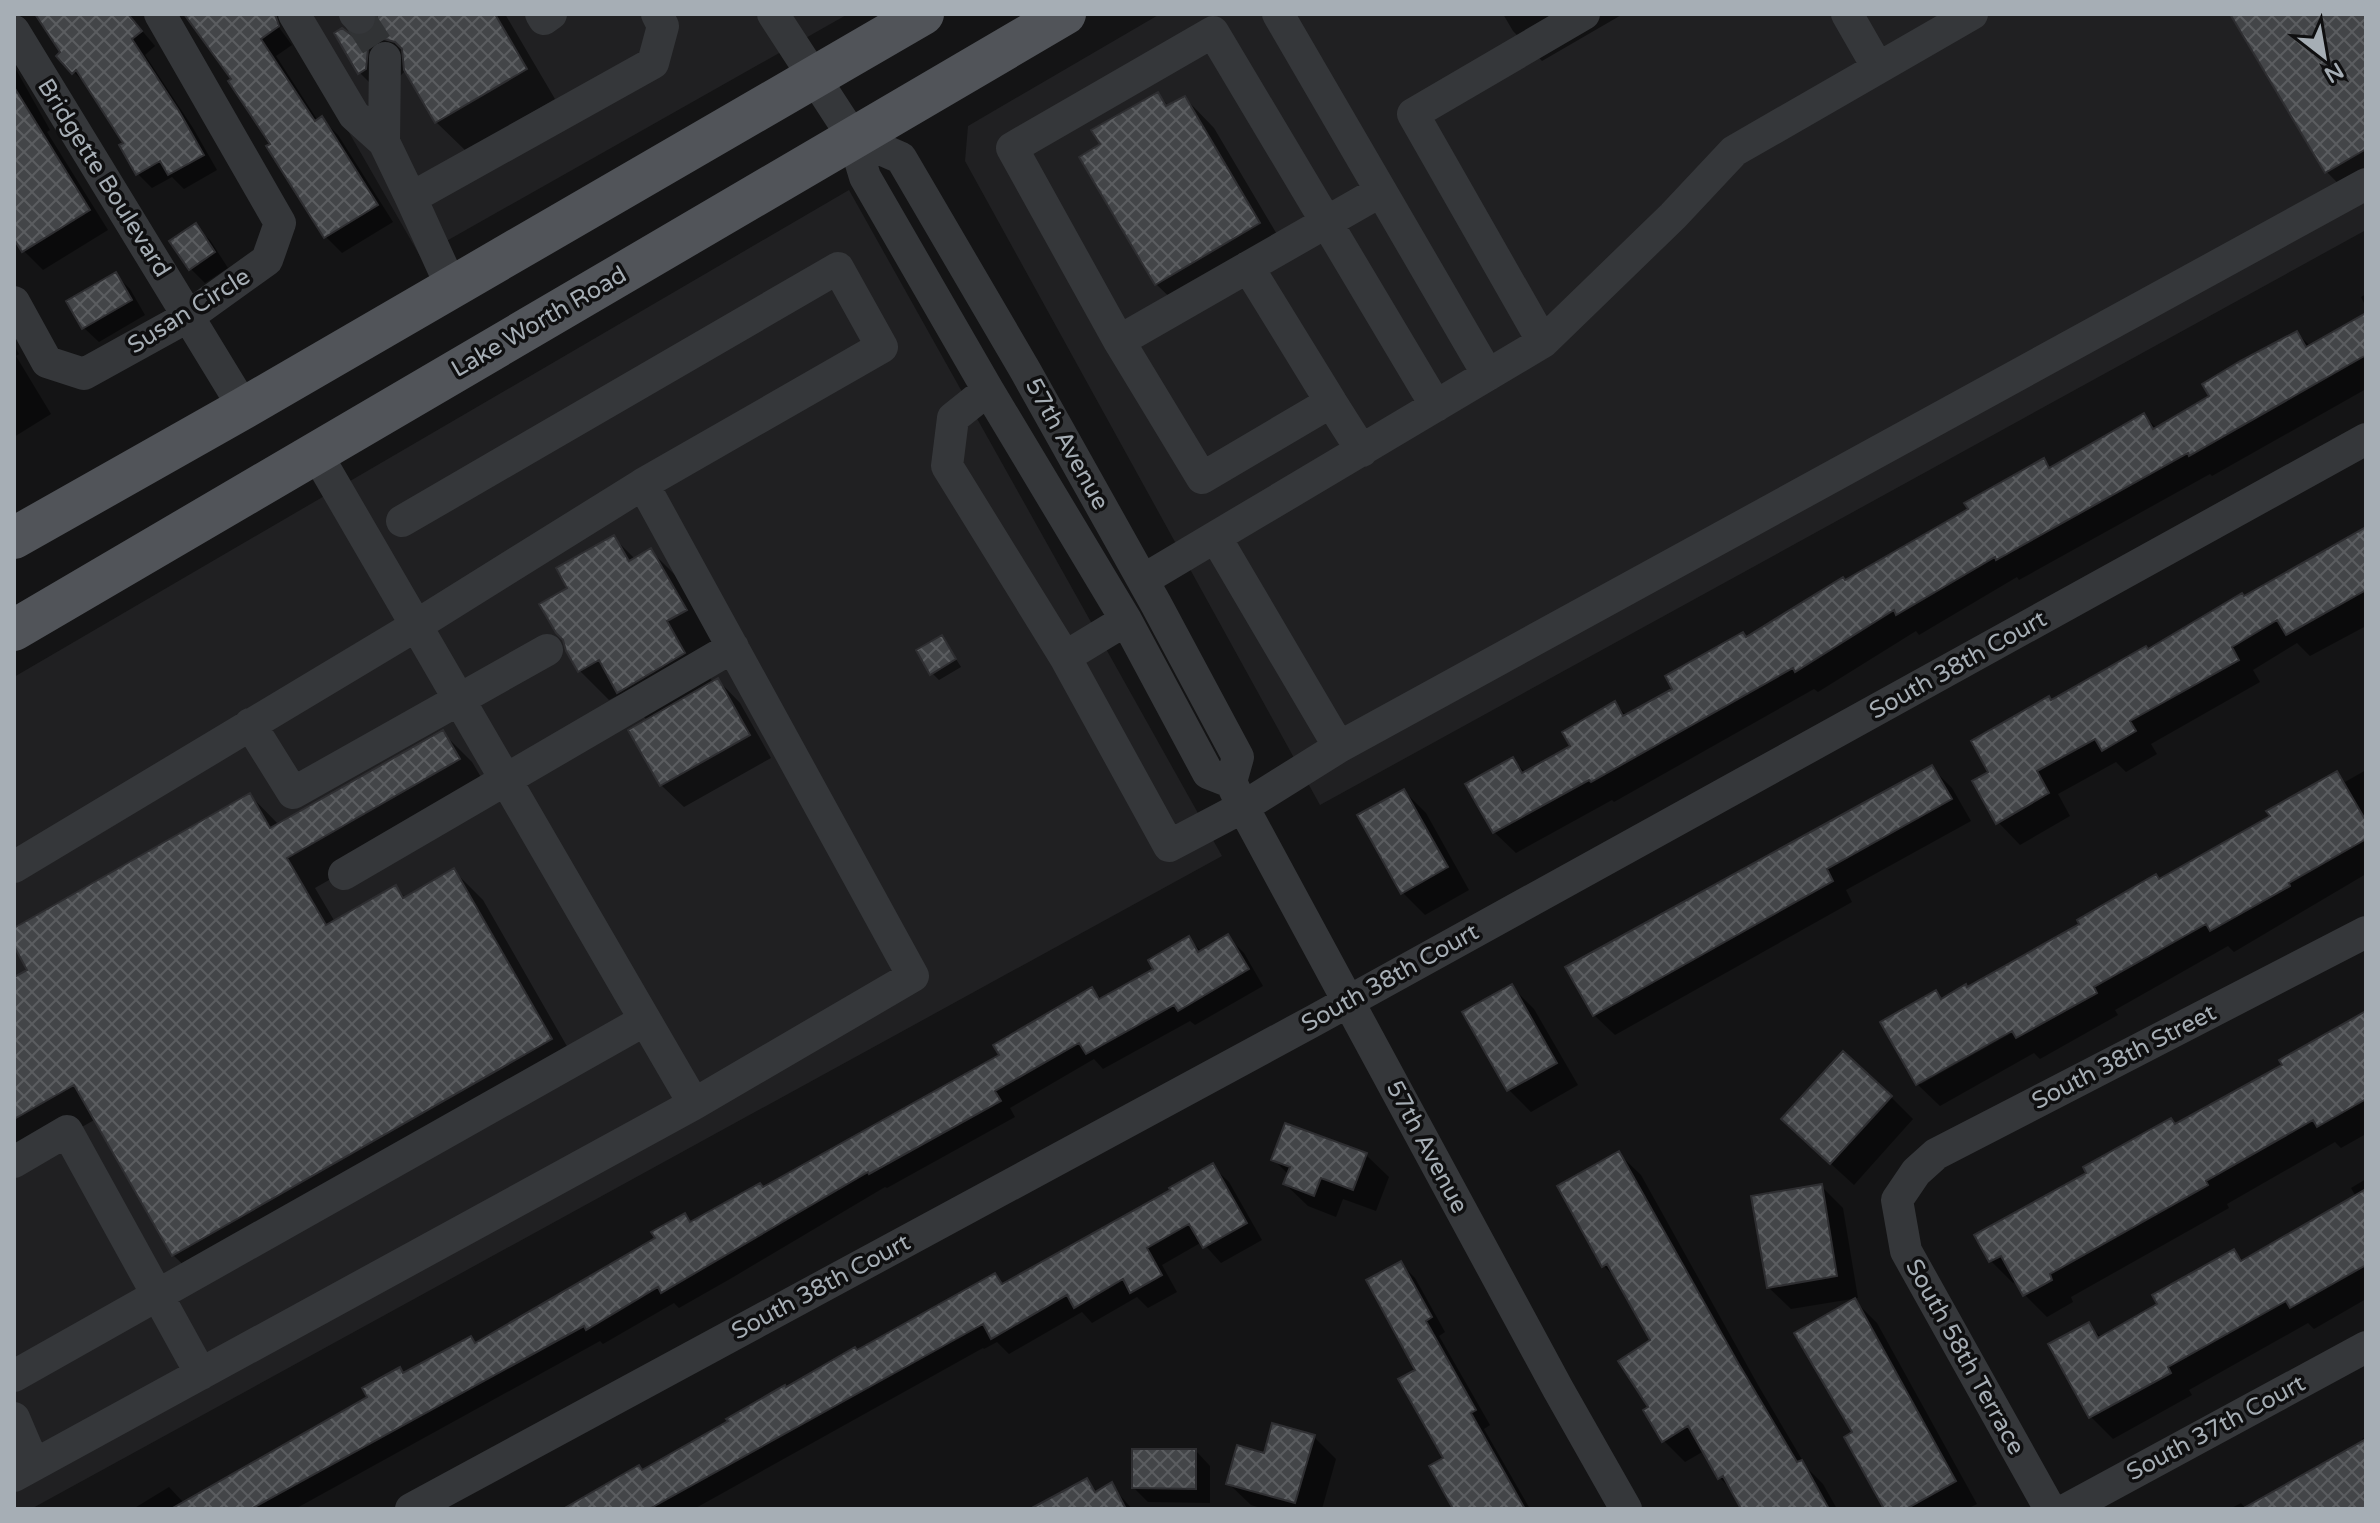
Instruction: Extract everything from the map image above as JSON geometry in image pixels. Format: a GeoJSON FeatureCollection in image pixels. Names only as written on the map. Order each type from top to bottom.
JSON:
{"type":"FeatureCollection","features":[{"type":"Feature","properties":{"kind":"main road"},"geometry":{"type":"LineString","coordinates":[[14,538],[923,14]]}},
{"type":"Feature","properties":{"kind":"main road","name":"Lake Worth Road"},"geometry":{"type":"LineString","coordinates":[[14,630],[1065,14]]}},
{"type":"Feature","properties":{"kind":"main road"},"geometry":{"type":"LineString","coordinates":[[14,565],[60,511]]}},
{"type":"Feature","properties":{"kind":"street","name":"Susan Circle"},"geometry":{"type":"LineString","coordinates":[[14,302],[47,362],[84,374],[189,316],[267,260],[280,223],[160,14]]}},
{"type":"Feature","properties":{"kind":"street"},"geometry":{"type":"LineString","coordinates":[[294,14],[354,115],[384,142],[452,288]]}},
{"type":"Feature","properties":{"kind":"street"},"geometry":{"type":"LineString","coordinates":[[541,14],[544,19],[551,14]]}},
{"type":"Feature","properties":{"kind":"street"},"geometry":{"type":"LineString","coordinates":[[411,198],[653,63],[663,26],[657,14]]}},
{"type":"Feature","properties":{"kind":"street","name":"57th Avenue"},"geometry":{"type":"LineString","coordinates":[[773,14],[853,137],[865,177],[1126,620],[1208,773],[1237,795],[1626,1509]]}},
{"type":"Feature","properties":{"kind":"street"},"geometry":{"type":"LineString","coordinates":[[1278,14],[1488,375]]}},
{"type":"Feature","properties":{"kind":"street"},"geometry":{"type":"LineString","coordinates":[[1543,342],[1413,114],[1584,14]]}},
{"type":"Feature","properties":{"kind":"street"},"geometry":{"type":"LineString","coordinates":[[1847,14],[1878,68]]}},
{"type":"Feature","properties":{"kind":"street"},"geometry":{"type":"LineString","coordinates":[[1143,580],[1543,342],[1673,216],[1734,151],[1972,14]]}},
{"type":"Feature","properties":{"kind":"street","name":"Bridgette Boulevard"},"geometry":{"type":"LineString","coordinates":[[14,31],[244,408]]}},
{"type":"Feature","properties":{"kind":"street"},"geometry":{"type":"LineString","coordinates":[[1331,402],[1202,478],[1119,341],[1012,148],[1213,32],[1436,406]]}},
{"type":"Feature","properties":{"kind":"street"},"geometry":{"type":"LineString","coordinates":[[384,142],[385,58]]}},
{"type":"Feature","properties":{"kind":"street","name":"57th Avenue"},"geometry":{"type":"LineString","coordinates":[[853,137],[901,158],[1025,370],[1238,757],[1237,795]]}},
{"type":"Feature","properties":{"kind":"street"},"geometry":{"type":"LineString","coordinates":[[988,390],[953,418],[947,466],[1065,657],[1169,846],[1237,795],[1339,747],[2366,184]]}},
{"type":"Feature","properties":{"kind":"street"},"geometry":{"type":"LineString","coordinates":[[1119,341],[1381,191]]}},
{"type":"Feature","properties":{"kind":"street"},"geometry":{"type":"LineString","coordinates":[[1248,267],[1362,451]]}},
{"type":"Feature","properties":{"kind":"street"},"geometry":{"type":"LineString","coordinates":[[14,867],[417,625],[643,484],[882,347],[838,268],[402,521]]}},
{"type":"Feature","properties":{"kind":"street","name":"South 38th Court"},"geometry":{"type":"LineString","coordinates":[[411,1509],[1348,1001],[2366,439]]}},
{"type":"Feature","properties":{"kind":"street"},"geometry":{"type":"LineString","coordinates":[[316,453],[694,1104]]}},
{"type":"Feature","properties":{"kind":"street"},"geometry":{"type":"LineString","coordinates":[[14,1418],[24,1470],[694,1104],[913,976],[643,484]]}},
{"type":"Feature","properties":{"kind":"street"},"geometry":{"type":"LineString","coordinates":[[1216,538],[1339,747]]}},
{"type":"Feature","properties":{"kind":"street"},"geometry":{"type":"LineString","coordinates":[[1065,657],[1126,620]]}},
{"type":"Feature","properties":{"kind":"street"},"geometry":{"type":"LineString","coordinates":[[344,874],[733,647]]}},
{"type":"Feature","properties":{"kind":"street"},"geometry":{"type":"LineString","coordinates":[[250,724],[293,793],[547,650]]}},
{"type":"Feature","properties":{"kind":"street","name":"South 38th Street"},"geometry":{"type":"LineString","coordinates":[[1897,1200],[1916,1172],[1936,1154],[2366,932]]}},
{"type":"Feature","properties":{"kind":"street"},"geometry":{"type":"LineString","coordinates":[[14,1376],[645,1020]]}},
{"type":"Feature","properties":{"kind":"street"},"geometry":{"type":"LineString","coordinates":[[14,1162],[67,1131],[201,1374]]}},
{"type":"Feature","properties":{"kind":"street","name":"South 58th Terrace"},"geometry":{"type":"LineString","coordinates":[[1897,1200],[1906,1251],[2050,1509]]}},
{"type":"Feature","properties":{"kind":"street","name":"South 37th Court"},"geometry":{"type":"LineString","coordinates":[[2067,1509],[2366,1347]]}},
{"type":"Feature","properties":{"kind":"shaded area"},"geometry":{"type":"Polygon","coordinates":[[[281,14],[848,14],[420,256],[281,14]]]}},
{"type":"Feature","properties":{"kind":"shaded area"},"geometry":{"type":"Polygon","coordinates":[[[1160,14],[2366,14],[2366,230],[1320,805],[965,161],[968,126],[1160,14]]]}},
{"type":"Feature","properties":{"kind":"shaded area"},"geometry":{"type":"Polygon","coordinates":[[[849,190],[1222,856],[31,1509],[14,1509],[14,677],[849,190]]]}},
{"type":"Feature","properties":{"kind":"building"},"geometry":{"type":"Polygon","coordinates":[[[35,14],[128,14],[142,31],[132,39],[204,155],[168,175],[160,161],[136,175],[119,145],[123,143],[76,70],[72,74],[56,56],[60,52],[35,14]]]}},
{"type":"Feature","properties":{"kind":"building"},"geometry":{"type":"Polygon","coordinates":[[[184,14],[275,14],[279,26],[261,39],[315,121],[322,116],[378,205],[324,238],[266,146],[270,144],[228,81],[231,79],[184,14]]]}},
{"type":"Feature","properties":{"kind":"building"},"geometry":{"type":"Polygon","coordinates":[[[377,14],[495,14],[527,69],[435,123],[404,70],[402,49],[395,42],[384,39],[375,42],[368,49],[366,69],[358,74],[334,33],[342,28],[353,36],[365,36],[377,24],[377,14]]]}},
{"type":"Feature","properties":{"kind":"building"},"geometry":{"type":"Polygon","coordinates":[[[2230,14],[2366,14],[2366,149],[2325,173],[2230,14]]]}},
{"type":"Feature","properties":{"kind":"building"},"geometry":{"type":"Polygon","coordinates":[[[14,87],[90,210],[22,252],[14,239],[14,87]]]}},
{"type":"Feature","properties":{"kind":"building"},"geometry":{"type":"Polygon","coordinates":[[[1158,92],[1166,106],[1185,96],[1260,223],[1155,285],[1079,157],[1100,144],[1091,130],[1158,92]]]}},
{"type":"Feature","properties":{"kind":"building"},"geometry":{"type":"Polygon","coordinates":[[[196,223],[215,252],[189,270],[169,241],[196,223]]]}},
{"type":"Feature","properties":{"kind":"building"},"geometry":{"type":"Polygon","coordinates":[[[116,272],[132,300],[82,329],[66,301],[116,272]]]}},
{"type":"Feature","properties":{"kind":"building"},"geometry":{"type":"Polygon","coordinates":[[[2366,313],[2366,355],[2189,456],[2188,453],[1996,560],[1995,557],[1896,615],[1894,610],[1795,672],[1793,668],[1591,782],[1589,780],[1493,833],[1465,784],[1513,757],[1522,773],[1570,746],[1562,732],[1615,701],[1623,716],[1672,689],[1665,676],[1743,632],[1746,637],[1843,577],[1845,580],[1968,509],[1964,503],[2044,458],[2049,468],[2144,413],[2153,429],[2209,396],[2202,384],[2240,361],[2297,331],[2306,347],[2366,313]]]}},
{"type":"Feature","properties":{"kind":"building"},"geometry":{"type":"Polygon","coordinates":[[[2366,527],[2366,590],[2286,635],[2277,620],[2232,647],[2239,660],[2130,721],[2136,731],[2102,751],[2095,739],[2037,771],[2049,793],[1996,824],[1972,781],[1988,772],[1971,741],[2049,696],[2051,700],[2146,646],[2148,649],[2242,593],[2244,596],[2366,527]]]}},
{"type":"Feature","properties":{"kind":"building"},"geometry":{"type":"Polygon","coordinates":[[[614,535],[629,561],[651,548],[687,610],[667,621],[685,653],[617,693],[599,660],[578,672],[563,640],[539,604],[567,588],[556,568],[614,535]]]}},
{"type":"Feature","properties":{"kind":"building"},"geometry":{"type":"Polygon","coordinates":[[[942,635],[956,659],[930,675],[916,650],[942,635]]]}},
{"type":"Feature","properties":{"kind":"building"},"geometry":{"type":"Polygon","coordinates":[[[718,678],[750,735],[660,786],[628,730],[718,678]]]}},
{"type":"Feature","properties":{"kind":"building"},"geometry":{"type":"Polygon","coordinates":[[[443,730],[460,759],[287,858],[326,925],[396,885],[403,898],[454,868],[552,1039],[172,1256],[74,1085],[14,1119],[14,977],[27,970],[14,946],[14,928],[250,793],[270,828],[443,730]]]}},
{"type":"Feature","properties":{"kind":"building"},"geometry":{"type":"Polygon","coordinates":[[[1932,765],[1952,799],[1827,869],[1833,881],[1593,1016],[1565,967],[1932,765]]]}},
{"type":"Feature","properties":{"kind":"building"},"geometry":{"type":"Polygon","coordinates":[[[2337,771],[2366,821],[2366,839],[2210,931],[2206,924],[2094,987],[2097,993],[2016,1038],[2012,1031],[1916,1085],[1880,1022],[1936,990],[1941,999],[1966,984],[1967,987],[2079,924],[2077,920],[2156,874],[2159,879],[2270,816],[2266,811],[2337,771]]]}},
{"type":"Feature","properties":{"kind":"building"},"geometry":{"type":"Polygon","coordinates":[[[1404,789],[1448,867],[1401,894],[1357,815],[1404,789]]]}},
{"type":"Feature","properties":{"kind":"building"},"geometry":{"type":"Polygon","coordinates":[[[1228,934],[1249,969],[1178,1011],[1174,1005],[1086,1054],[1079,1043],[995,1091],[1001,1101],[868,1172],[661,1293],[658,1287],[586,1330],[584,1326],[251,1509],[171,1509],[367,1397],[362,1388],[400,1367],[403,1373],[471,1336],[475,1343],[655,1238],[651,1232],[685,1213],[690,1222],[760,1183],[763,1187],[999,1055],[993,1045],[1092,987],[1099,999],[1153,969],[1148,960],[1189,936],[1198,952],[1228,934]]]}},
{"type":"Feature","properties":{"kind":"building"},"geometry":{"type":"Polygon","coordinates":[[[1512,984],[1557,1063],[1507,1091],[1462,1012],[1512,984]]]}},
{"type":"Feature","properties":{"kind":"building"},"geometry":{"type":"Polygon","coordinates":[[[2366,1011],[2366,1099],[2317,1127],[2313,1120],[2206,1181],[2208,1185],[2050,1274],[2052,1280],[2023,1296],[2001,1256],[1989,1262],[1974,1235],[2086,1173],[2083,1167],[2171,1118],[2175,1124],[2282,1065],[2279,1060],[2366,1011]]]}},
{"type":"Feature","properties":{"kind":"building"},"geometry":{"type":"Polygon","coordinates":[[[1843,1051],[1892,1096],[1830,1164],[1781,1119],[1843,1051]]]}},
{"type":"Feature","properties":{"kind":"building"},"geometry":{"type":"Polygon","coordinates":[[[1285,1123],[1367,1153],[1353,1190],[1321,1178],[1314,1196],[1283,1184],[1290,1167],[1271,1160],[1285,1123]]]}},
{"type":"Feature","properties":{"kind":"building"},"geometry":{"type":"Polygon","coordinates":[[[1619,1151],[1737,1361],[1797,1462],[1802,1460],[1829,1509],[1741,1509],[1723,1476],[1718,1479],[1688,1426],[1662,1442],[1643,1410],[1648,1407],[1618,1361],[1650,1340],[1607,1264],[1602,1267],[1557,1186],[1619,1151]]]}},
{"type":"Feature","properties":{"kind":"building"},"geometry":{"type":"Polygon","coordinates":[[[1213,1163],[1247,1223],[1203,1248],[1189,1224],[1147,1248],[1162,1275],[1130,1293],[1123,1279],[1074,1308],[1067,1295],[991,1339],[983,1324],[649,1509],[563,1509],[639,1465],[642,1470],[785,1385],[855,1347],[857,1350],[995,1273],[1002,1284],[1213,1163]]]}},
{"type":"Feature","properties":{"kind":"building"},"geometry":{"type":"Polygon","coordinates":[[[1822,1184],[1837,1276],[1767,1288],[1751,1196],[1822,1184]]]}},
{"type":"Feature","properties":{"kind":"building"},"geometry":{"type":"Polygon","coordinates":[[[2366,1189],[2366,1265],[2290,1308],[2286,1301],[2168,1367],[2171,1373],[2089,1418],[2048,1344],[2089,1322],[2098,1338],[2157,1304],[2152,1295],[2234,1249],[2241,1261],[2366,1189]]]}},
{"type":"Feature","properties":{"kind":"building"},"geometry":{"type":"Polygon","coordinates":[[[1401,1261],[1432,1317],[1426,1321],[1476,1410],[1471,1413],[1525,1509],[1453,1509],[1429,1466],[1443,1458],[1398,1379],[1415,1370],[1366,1280],[1401,1261]]]}},
{"type":"Feature","properties":{"kind":"building"},"geometry":{"type":"Polygon","coordinates":[[[1855,1298],[1956,1481],[1906,1509],[1884,1509],[1844,1437],[1852,1432],[1794,1333],[1855,1298]]]}},
{"type":"Feature","properties":{"kind":"building"},"geometry":{"type":"Polygon","coordinates":[[[1272,1423],[1315,1435],[1295,1503],[1226,1484],[1237,1445],[1264,1453],[1272,1423]]]}},
{"type":"Feature","properties":{"kind":"building"},"geometry":{"type":"Polygon","coordinates":[[[2366,1439],[2366,1509],[2242,1509],[2366,1439]]]}},
{"type":"Feature","properties":{"kind":"building"},"geometry":{"type":"Polygon","coordinates":[[[1132,1449],[1196,1449],[1196,1489],[1132,1488],[1132,1449]]]}},
{"type":"Feature","properties":{"kind":"building"},"geometry":{"type":"Polygon","coordinates":[[[1087,1478],[1095,1492],[1112,1482],[1126,1509],[1030,1509],[1087,1478]]]}},
{"type":"Feature","properties":{"kind":"tunnel"},"geometry":{"type":"LineString","coordinates":[[359,18],[385,58]]}}]}
